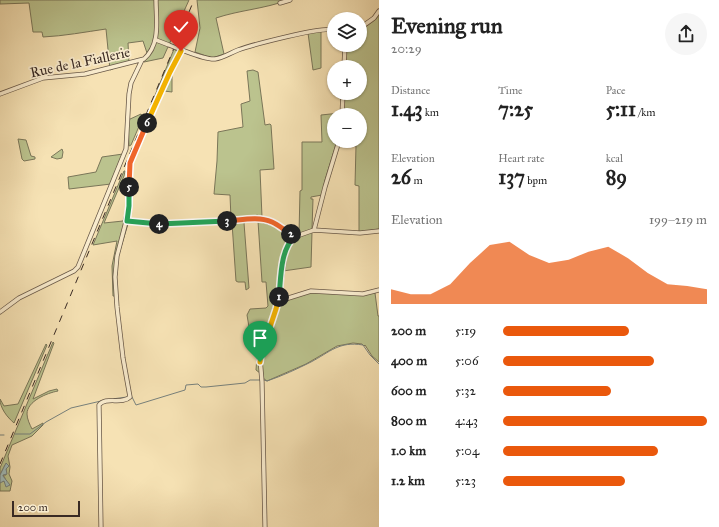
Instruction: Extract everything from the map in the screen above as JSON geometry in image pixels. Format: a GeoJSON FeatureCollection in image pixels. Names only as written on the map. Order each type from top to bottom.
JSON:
{"type":"FeatureCollection","features":[{"type":"Feature","properties":{"kind":"street"},"geometry":{"type":"LineString","coordinates":[[156,0],[156,40],[208,59],[215,59],[242,49],[313,31],[327,29]]}},
{"type":"Feature","properties":{"kind":"street"},"geometry":{"type":"LineString","coordinates":[[280,3],[290,0]]}},
{"type":"Feature","properties":{"kind":"street"},"geometry":{"type":"LineString","coordinates":[[367,23],[374,18],[379,11]]}},
{"type":"Feature","properties":{"kind":"street","name":"Rue de la Fiallerie"},"geometry":{"type":"LineString","coordinates":[[0,94],[43,78],[85,74],[142,60],[148,55],[156,40]]}},
{"type":"Feature","properties":{"kind":"street"},"geometry":{"type":"LineString","coordinates":[[101,527],[98,405],[102,402],[124,400],[130,397],[123,358],[116,284],[117,256],[127,221],[129,206],[129,168],[131,160],[180,50]]}},
{"type":"Feature","properties":{"kind":"street"},"geometry":{"type":"LineString","coordinates":[[0,312],[14,300],[74,271],[78,267],[126,149],[128,142],[128,107],[130,90],[142,60]]}},
{"type":"Feature","properties":{"kind":"street"},"geometry":{"type":"LineString","coordinates":[[314,230],[337,148]]}},
{"type":"Feature","properties":{"kind":"street"},"geometry":{"type":"LineString","coordinates":[[127,221],[168,224],[258,219],[275,224],[294,237]]}},
{"type":"Feature","properties":{"kind":"street"},"geometry":{"type":"LineString","coordinates":[[265,527],[262,380],[260,358],[279,301],[285,256],[289,243],[294,237],[314,230],[360,233],[379,231]]}},
{"type":"Feature","properties":{"kind":"street"},"geometry":{"type":"LineString","coordinates":[[279,301],[311,291],[363,294],[379,290]]}},
{"type":"Feature","properties":{"kind":"green space"},"geometry":{"type":"Polygon","coordinates":[[[0,0],[189,0],[163,58],[144,62],[148,56],[143,41],[128,43],[129,62],[110,70],[106,29],[43,37],[42,32],[33,32],[29,3],[0,4],[0,0]]]}},
{"type":"Feature","properties":{"kind":"green space"},"geometry":{"type":"Polygon","coordinates":[[[197,0],[288,0],[216,18],[224,54],[212,58],[195,52],[200,28],[197,0]]]}},
{"type":"Feature","properties":{"kind":"green space"},"geometry":{"type":"Polygon","coordinates":[[[379,15],[379,229],[359,232],[359,186],[355,185],[356,148],[367,148],[367,108],[343,108],[344,100],[367,100],[367,60],[346,60],[346,52],[367,52],[367,26],[379,15]]]}},
{"type":"Feature","properties":{"kind":"green space"},"geometry":{"type":"Polygon","coordinates":[[[321,31],[321,68],[313,70],[308,33],[321,31]]]}},
{"type":"Feature","properties":{"kind":"green space"},"geometry":{"type":"Polygon","coordinates":[[[174,49],[178,52],[177,55],[154,106],[151,105],[174,49]]]}},
{"type":"Feature","properties":{"kind":"green space"},"geometry":{"type":"Polygon","coordinates":[[[173,69],[172,92],[164,91],[173,69]]]}},
{"type":"Feature","properties":{"kind":"green space"},"geometry":{"type":"Polygon","coordinates":[[[253,70],[258,72],[265,125],[271,125],[274,169],[260,170],[262,217],[257,215],[253,217],[250,216],[231,219],[230,195],[214,194],[218,132],[243,127],[241,104],[250,101],[247,71],[253,70]]]}},
{"type":"Feature","properties":{"kind":"green space"},"geometry":{"type":"Polygon","coordinates":[[[141,114],[143,117],[131,145],[129,146],[128,120],[141,114]]]}},
{"type":"Feature","properties":{"kind":"green space"},"geometry":{"type":"Polygon","coordinates":[[[327,114],[327,148],[335,148],[322,195],[311,197],[311,199],[313,199],[312,229],[299,234],[300,191],[302,190],[302,142],[322,142],[321,115],[327,114]]]}},
{"type":"Feature","properties":{"kind":"green space"},"geometry":{"type":"Polygon","coordinates":[[[18,139],[26,140],[31,156],[35,157],[35,159],[24,161],[22,159],[18,139]]]}},
{"type":"Feature","properties":{"kind":"green space"},"geometry":{"type":"Polygon","coordinates":[[[62,149],[62,158],[57,159],[51,157],[62,149]]]}},
{"type":"Feature","properties":{"kind":"green space"},"geometry":{"type":"Polygon","coordinates":[[[123,154],[111,184],[69,189],[68,177],[96,172],[102,157],[123,154]]]}},
{"type":"Feature","properties":{"kind":"green space"},"geometry":{"type":"Polygon","coordinates":[[[124,171],[124,176],[104,223],[123,221],[126,211],[127,172],[128,212],[125,223],[128,224],[118,257],[115,296],[113,296],[112,266],[117,241],[93,245],[124,171]]]}},
{"type":"Feature","properties":{"kind":"green space"},"geometry":{"type":"Polygon","coordinates":[[[255,220],[273,224],[291,237],[282,260],[276,308],[274,309],[262,347],[260,373],[256,370],[257,356],[262,344],[252,345],[247,315],[250,309],[266,308],[268,306],[266,282],[262,282],[258,221],[244,223],[249,288],[246,290],[245,282],[236,281],[232,223],[229,222],[255,220]]]}},
{"type":"Feature","properties":{"kind":"green space"},"geometry":{"type":"Polygon","coordinates":[[[312,232],[311,267],[283,271],[286,253],[290,244],[298,237],[312,232]]]}},
{"type":"Feature","properties":{"kind":"green space"},"geometry":{"type":"Polygon","coordinates":[[[310,292],[375,293],[379,316],[379,362],[372,356],[365,345],[353,343],[337,346],[306,364],[267,381],[263,378],[261,357],[280,304],[286,300],[310,292]]]}},
{"type":"Feature","properties":{"kind":"green space"},"geometry":{"type":"Polygon","coordinates":[[[53,342],[54,343],[33,399],[49,391],[57,389],[58,391],[38,398],[30,405],[27,414],[32,429],[43,423],[43,425],[32,436],[12,445],[8,456],[10,467],[9,474],[12,481],[10,491],[0,491],[0,483],[2,481],[5,482],[3,475],[6,475],[6,469],[9,466],[5,465],[0,475],[0,468],[53,342]]]}},
{"type":"Feature","properties":{"kind":"green space"},"geometry":{"type":"Polygon","coordinates":[[[46,344],[47,345],[14,423],[4,412],[0,399],[4,406],[18,404],[46,344]]]}},
{"type":"Feature","properties":{"kind":"water"},"geometry":{"type":"Polygon","coordinates":[[[6,463],[9,466],[6,469],[7,474],[3,476],[10,485],[6,487],[4,481],[0,483],[0,475],[6,463]]]}},
{"type":"Feature","properties":{"kind":"waterway"},"geometry":{"type":"LineString","coordinates":[[264,380],[267,381],[284,375],[335,348],[347,345],[363,345],[379,364]]}},
{"type":"Feature","properties":{"kind":"waterway"},"geometry":{"type":"LineString","coordinates":[[132,397],[136,405],[185,390],[186,385],[198,384],[201,387],[206,387],[245,383],[250,380],[260,380]]}},
{"type":"Feature","properties":{"kind":"waterway"},"geometry":{"type":"LineString","coordinates":[[112,399],[127,397]]}},
{"type":"Feature","properties":{"kind":"waterway"},"geometry":{"type":"LineString","coordinates":[[15,434],[30,434],[46,422],[71,408],[101,401]]}},
{"type":"Feature","properties":{"kind":"railway"},"geometry":{"type":"LineString","coordinates":[[0,464],[194,0]]}},
{"type":"Feature","properties":{"kind":"route"},"geometry":{"type":"LineString","coordinates":[[181,51],[170,72],[131,160],[129,168],[129,206],[127,221],[173,224],[258,219],[278,225],[294,237],[290,241],[287,248],[283,265],[279,301],[261,354],[260,362]]}}]}
